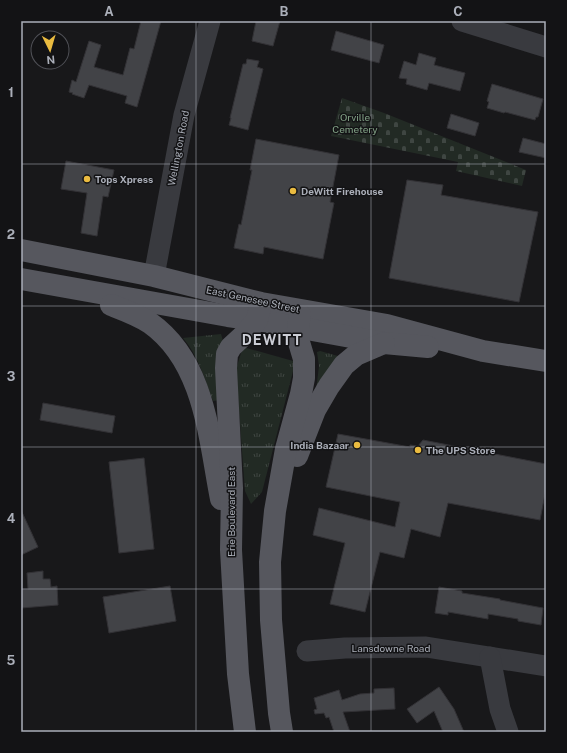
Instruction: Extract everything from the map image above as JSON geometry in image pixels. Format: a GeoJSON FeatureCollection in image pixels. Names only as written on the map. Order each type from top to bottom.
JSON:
{"type":"FeatureCollection","features":[{"type":"Feature","properties":{"kind":"main road","name":"East Genesee Street"},"geometry":{"type":"LineString","coordinates":[[21,250],[154,276],[259,311],[300,319],[384,343],[483,351],[546,361]]}},
{"type":"Feature","properties":{"kind":"main road","name":"East Genesee Street"},"geometry":{"type":"LineString","coordinates":[[21,279],[228,316],[259,311]]}},
{"type":"Feature","properties":{"kind":"main road"},"geometry":{"type":"LineString","coordinates":[[69,288],[138,316],[161,332],[177,350],[191,374],[209,428],[230,550]]}},
{"type":"Feature","properties":{"kind":"main road","name":"Erie Boulevard East"},"geometry":{"type":"LineString","coordinates":[[245,732],[238,674],[230,550],[232,488],[226,362],[227,354],[231,347],[244,335],[259,311]]}},
{"type":"Feature","properties":{"kind":"main road","name":"East Genesee Street"},"geometry":{"type":"LineString","coordinates":[[300,319],[387,326],[483,351]]}},
{"type":"Feature","properties":{"kind":"main road"},"geometry":{"type":"LineString","coordinates":[[282,732],[272,627],[270,562],[275,511],[286,449],[304,378],[304,359],[298,339],[300,319]]}},
{"type":"Feature","properties":{"kind":"main road"},"geometry":{"type":"LineString","coordinates":[[275,511],[315,410],[329,386],[344,365],[356,355],[384,343]]}},
{"type":"Feature","properties":{"kind":"street","name":"Wellington Road"},"geometry":{"type":"LineString","coordinates":[[154,276],[184,115],[210,21]]}},
{"type":"Feature","properties":{"kind":"street"},"geometry":{"type":"LineString","coordinates":[[462,21],[507,28],[546,47]]}},
{"type":"Feature","properties":{"kind":"street","name":"Lansdowne Road"},"geometry":{"type":"LineString","coordinates":[[308,651],[345,648],[426,647],[546,666]]}},
{"type":"Feature","properties":{"kind":"street"},"geometry":{"type":"LineString","coordinates":[[490,657],[500,709],[508,732]]}},
{"type":"Feature","properties":{"kind":"green space","name":"Orville Cemetery"},"geometry":{"type":"Polygon","coordinates":[[[342,98],[384,113],[526,170],[522,186],[456,171],[458,162],[331,136],[342,98]]]}},
{"type":"Feature","properties":{"kind":"green space"},"geometry":{"type":"Polygon","coordinates":[[[221,334],[223,341],[220,400],[213,401],[197,360],[183,338],[221,334]]]}},
{"type":"Feature","properties":{"kind":"green space"},"geometry":{"type":"Polygon","coordinates":[[[243,347],[293,361],[293,371],[262,492],[251,504],[245,491],[236,369],[243,347]]]}},
{"type":"Feature","properties":{"kind":"green space"},"geometry":{"type":"Polygon","coordinates":[[[320,351],[338,356],[316,391],[319,366],[317,352],[320,351]]]}},
{"type":"Feature","properties":{"kind":"building"},"geometry":{"type":"Polygon","coordinates":[[[141,21],[161,21],[137,107],[125,103],[127,96],[89,85],[84,98],[69,92],[72,80],[76,82],[89,41],[101,45],[94,67],[123,75],[130,48],[134,49],[141,21]]]}},
{"type":"Feature","properties":{"kind":"building"},"geometry":{"type":"Polygon","coordinates":[[[256,21],[280,21],[273,46],[252,41],[256,21]]]}},
{"type":"Feature","properties":{"kind":"building"},"geometry":{"type":"Polygon","coordinates":[[[336,31],[384,45],[379,63],[331,50],[336,31]]]}},
{"type":"Feature","properties":{"kind":"building"},"geometry":{"type":"Polygon","coordinates":[[[419,53],[436,58],[434,65],[465,73],[460,91],[429,83],[427,90],[406,84],[407,79],[399,78],[404,61],[416,65],[419,53]]]}},
{"type":"Feature","properties":{"kind":"building"},"geometry":{"type":"Polygon","coordinates":[[[247,59],[259,61],[257,67],[263,69],[248,130],[229,125],[243,64],[246,64],[247,59]]]}},
{"type":"Feature","properties":{"kind":"building"},"geometry":{"type":"Polygon","coordinates":[[[492,84],[543,99],[538,117],[536,117],[535,120],[487,108],[489,102],[487,101],[492,84]]]}},
{"type":"Feature","properties":{"kind":"building"},"geometry":{"type":"Polygon","coordinates":[[[451,114],[479,123],[475,136],[447,128],[451,114]]]}},
{"type":"Feature","properties":{"kind":"building"},"geometry":{"type":"Polygon","coordinates":[[[523,138],[546,144],[546,158],[519,152],[523,138]]]}},
{"type":"Feature","properties":{"kind":"building","name":"DeWitt Firehouse"},"geometry":{"type":"Polygon","coordinates":[[[256,139],[339,155],[330,202],[334,203],[323,259],[264,247],[263,254],[234,248],[239,224],[241,225],[252,170],[250,170],[256,139]]]}},
{"type":"Feature","properties":{"kind":"building","name":"Tops Xpress"},"geometry":{"type":"Polygon","coordinates":[[[66,161],[114,170],[108,197],[103,196],[97,236],[81,233],[87,193],[61,189],[66,161]]]}},
{"type":"Feature","properties":{"kind":"building"},"geometry":{"type":"Polygon","coordinates":[[[407,180],[443,185],[441,195],[538,212],[519,302],[389,278],[407,180]]]}},
{"type":"Feature","properties":{"kind":"building"},"geometry":{"type":"Polygon","coordinates":[[[43,403],[115,416],[112,433],[40,420],[43,403]]]}},
{"type":"Feature","properties":{"kind":"building"},"geometry":{"type":"Polygon","coordinates":[[[338,434],[410,447],[410,445],[418,446],[423,440],[546,464],[546,489],[540,520],[448,503],[440,537],[411,529],[404,558],[380,552],[365,612],[330,604],[345,543],[313,535],[319,508],[395,527],[400,502],[326,487],[338,434]]]}},
{"type":"Feature","properties":{"kind":"building"},"geometry":{"type":"Polygon","coordinates":[[[144,458],[154,549],[119,553],[109,462],[144,458]]]}},
{"type":"Feature","properties":{"kind":"building"},"geometry":{"type":"Polygon","coordinates":[[[21,510],[38,547],[21,555],[21,510]]]}},
{"type":"Feature","properties":{"kind":"building"},"geometry":{"type":"Polygon","coordinates":[[[43,571],[43,579],[50,579],[51,587],[57,586],[58,605],[21,608],[21,589],[28,589],[27,573],[43,571]]]}},
{"type":"Feature","properties":{"kind":"building"},"geometry":{"type":"Polygon","coordinates":[[[170,586],[176,621],[109,633],[103,597],[170,586]]]}},
{"type":"Feature","properties":{"kind":"building"},"geometry":{"type":"Polygon","coordinates":[[[439,587],[462,591],[462,593],[543,608],[541,625],[518,621],[518,619],[488,614],[488,619],[448,612],[448,615],[435,613],[439,587]]]}},
{"type":"Feature","properties":{"kind":"building"},"geometry":{"type":"Polygon","coordinates":[[[439,687],[454,709],[464,732],[443,732],[434,711],[417,723],[407,709],[439,687]]]}},
{"type":"Feature","properties":{"kind":"building"},"geometry":{"type":"Polygon","coordinates":[[[394,688],[395,709],[343,712],[350,732],[334,732],[329,717],[326,718],[324,713],[315,714],[314,710],[317,709],[314,698],[339,690],[342,700],[360,694],[374,693],[374,689],[394,688]]]}},
{"type":"Feature","properties":{"kind":"place","name":"Tops Xpress"},"geometry":{"type":"Point","coordinates":[87,179]}},
{"type":"Feature","properties":{"kind":"place","name":"DeWitt Firehouse"},"geometry":{"type":"Point","coordinates":[293,191]}},
{"type":"Feature","properties":{"kind":"place","name":"India Bazaar"},"geometry":{"type":"Point","coordinates":[357,445]}},
{"type":"Feature","properties":{"kind":"place","name":"The UPS Store"},"geometry":{"type":"Point","coordinates":[418,450]}},
{"type":"Feature","properties":{"kind":"district","name":"DEWITT"},"geometry":{"type":"Point","coordinates":[272,340]}}]}
